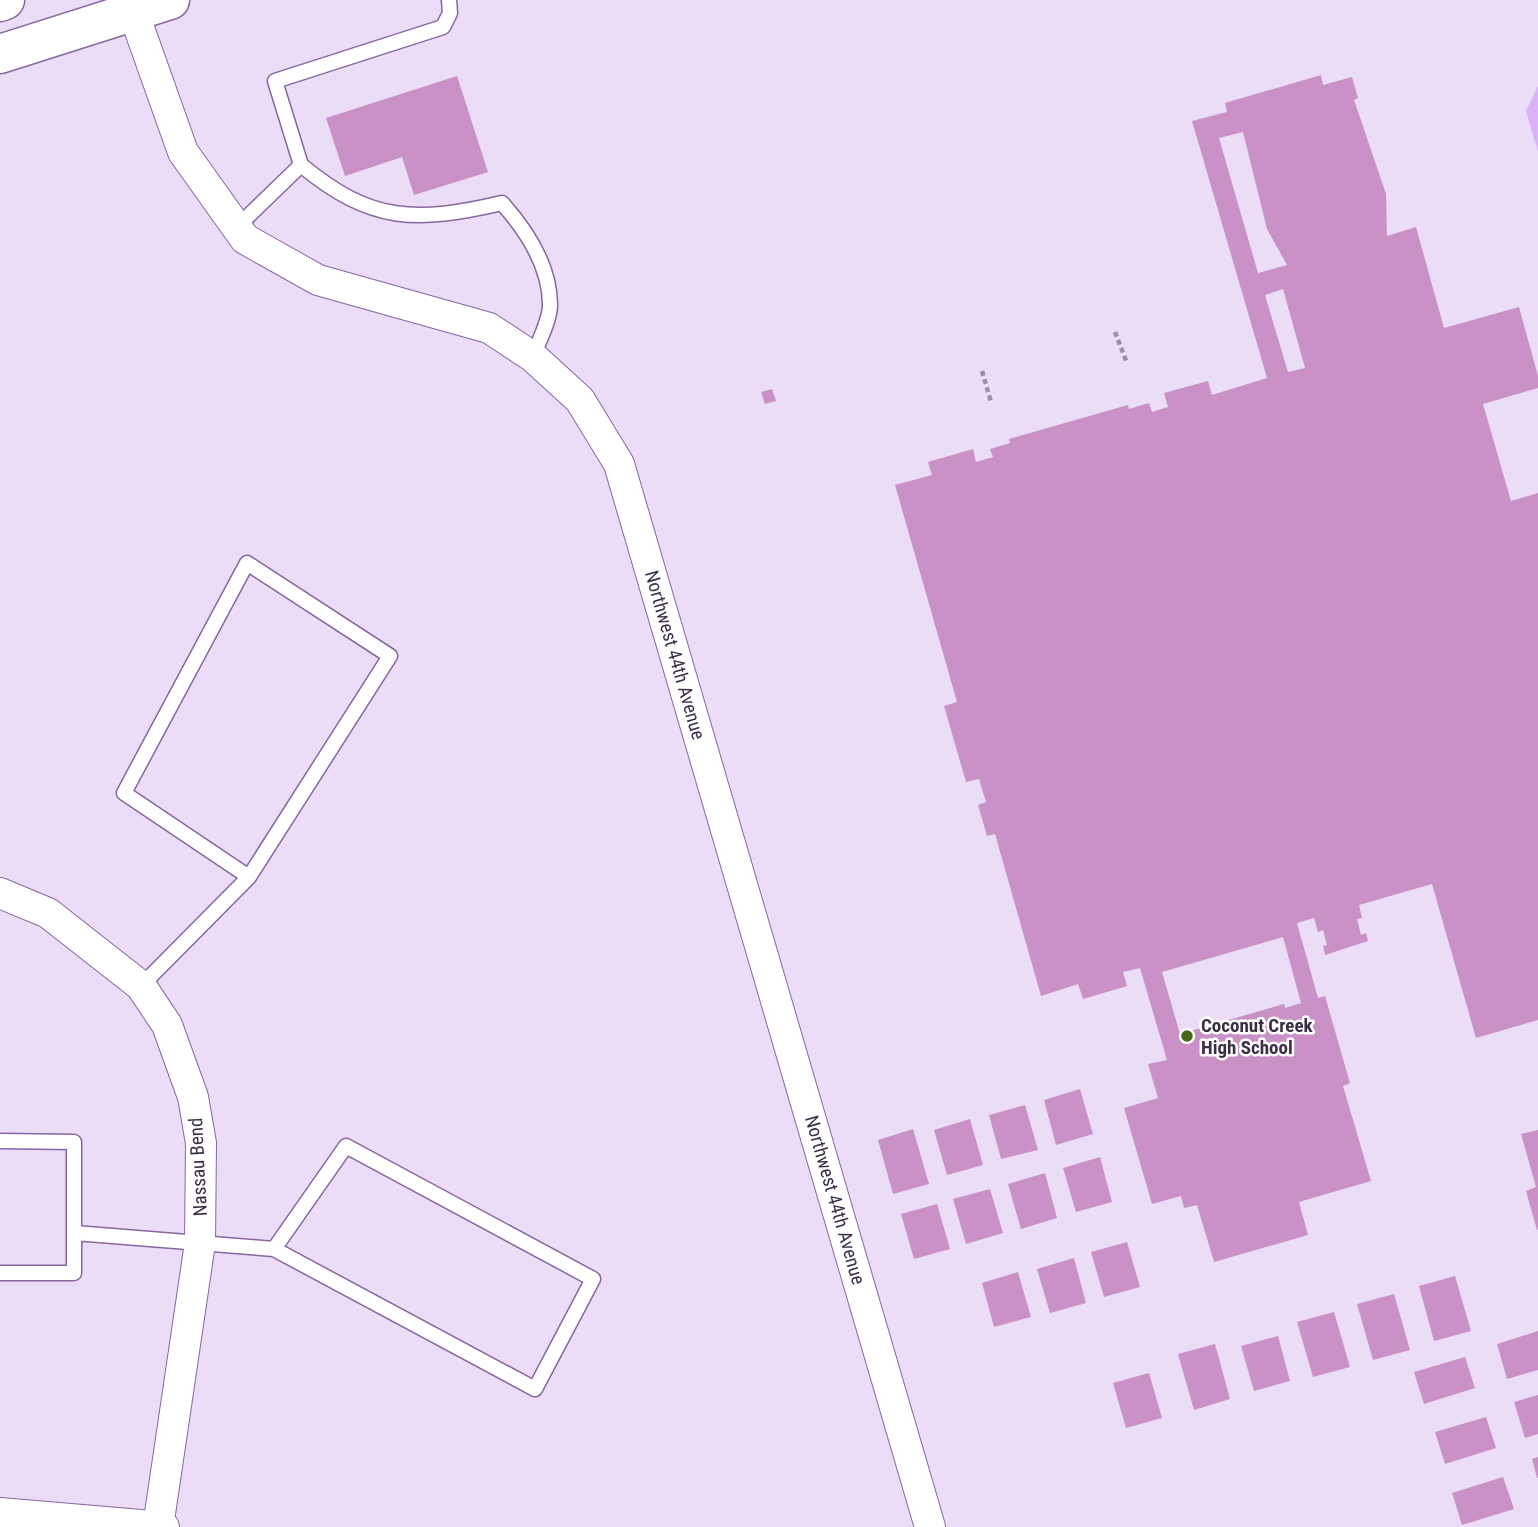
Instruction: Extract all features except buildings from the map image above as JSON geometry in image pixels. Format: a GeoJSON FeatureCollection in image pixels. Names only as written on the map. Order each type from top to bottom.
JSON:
{"type":"FeatureCollection","features":[{"type":"Feature","properties":{"kind":"main road"},"geometry":{"type":"LineString","coordinates":[[0,54],[131,6],[170,0]]}},
{"type":"Feature","properties":{"kind":"street","name":"Northwest 44th Avenue"},"geometry":{"type":"LineString","coordinates":[[131,6],[183,152],[245,239],[318,280],[489,328],[533,357],[580,400],[619,464],[930,1527]]}},
{"type":"Feature","properties":{"kind":"street","name":"Nassau Bend"},"geometry":{"type":"LineString","coordinates":[[0,893],[48,913],[141,986],[167,1025],[193,1097],[201,1143],[200,1243],[160,1526]]}},
{"type":"Feature","properties":{"kind":"street"},"geometry":{"type":"LineString","coordinates":[[0,1513],[160,1526]]}},
{"type":"Feature","properties":{"kind":"lane"},"geometry":{"type":"LineString","coordinates":[[449,0],[450,13],[443,27],[275,81],[301,165],[331,190],[368,207],[409,217],[450,215],[502,204],[525,228],[543,269],[550,307],[533,357]]}},
{"type":"Feature","properties":{"kind":"lane"},"geometry":{"type":"LineString","coordinates":[[237,227],[301,165]]}},
{"type":"Feature","properties":{"kind":"lane"},"geometry":{"type":"LineString","coordinates":[[141,986],[249,877],[390,656],[247,563],[124,793],[249,877]]}},
{"type":"Feature","properties":{"kind":"lane"},"geometry":{"type":"LineString","coordinates":[[0,1140],[74,1142],[75,1233],[74,1273],[0,1273]]}},
{"type":"Feature","properties":{"kind":"lane"},"geometry":{"type":"LineString","coordinates":[[75,1233],[274,1249],[535,1389],[593,1279],[346,1146],[274,1249]]}},
{"type":"Feature","properties":{"kind":"path"},"geometry":{"type":"LineString","coordinates":[[1115,331],[1127,363]]}},
{"type":"Feature","properties":{"kind":"path"},"geometry":{"type":"LineString","coordinates":[[982,371],[991,402]]}},
{"type":"Feature","properties":{"kind":"shaded area"},"geometry":{"type":"Polygon","coordinates":[[[1538,86],[1538,152],[1526,111],[1538,86]]]}},
{"type":"Feature","properties":{"kind":"place","name":"Coconut Creek High School"},"geometry":{"type":"Point","coordinates":[1187,1036]}}]}
